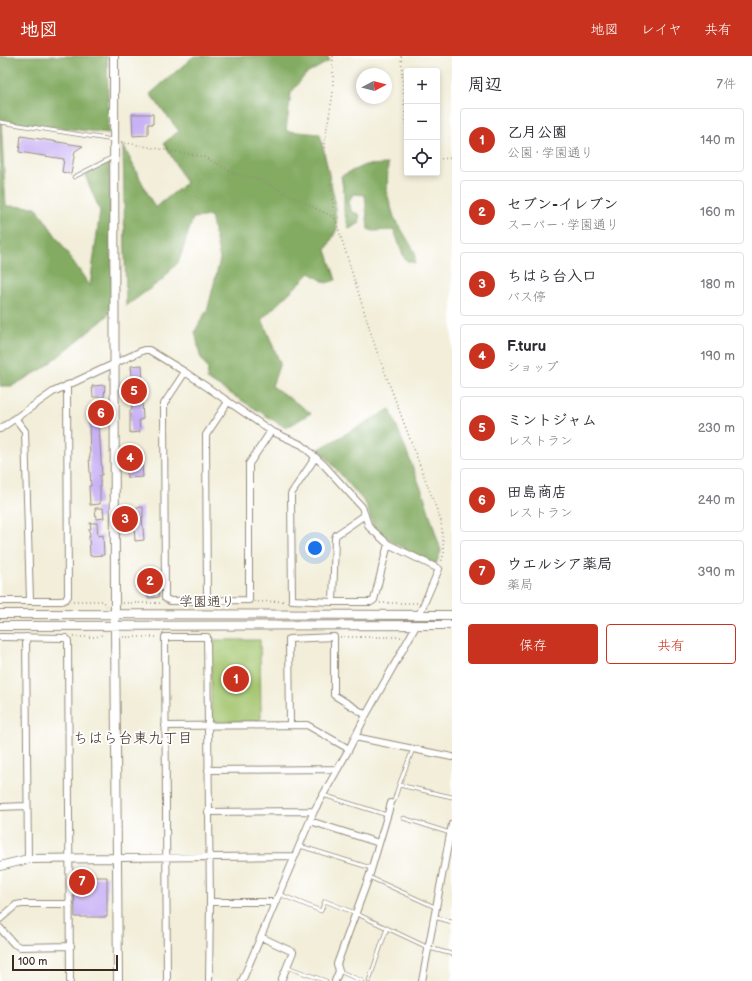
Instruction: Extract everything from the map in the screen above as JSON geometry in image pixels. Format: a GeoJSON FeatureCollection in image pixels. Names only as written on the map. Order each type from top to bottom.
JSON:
{"type":"FeatureCollection","features":[{"type":"Feature","properties":{"kind":"street"},"geometry":{"type":"LineString","coordinates":[[114,56],[115,636],[118,981]]}},
{"type":"Feature","properties":{"kind":"street"},"geometry":{"type":"LineString","coordinates":[[0,429],[53,392],[66,385],[144,350],[149,350],[185,372],[270,431],[302,445],[324,465],[362,507],[369,528],[388,544],[439,569],[419,615]]}},
{"type":"Feature","properties":{"kind":"street"},"geometry":{"type":"LineString","coordinates":[[185,372],[164,404],[165,598],[168,600],[249,600],[249,464],[270,431]]}},
{"type":"Feature","properties":{"kind":"street"},"geometry":{"type":"LineString","coordinates":[[0,601],[62,601],[68,596],[66,385]]}},
{"type":"Feature","properties":{"kind":"street"},"geometry":{"type":"LineString","coordinates":[[207,601],[206,435],[228,402]]}},
{"type":"Feature","properties":{"kind":"street"},"geometry":{"type":"LineString","coordinates":[[15,418],[24,431],[30,600]]}},
{"type":"Feature","properties":{"kind":"street"},"geometry":{"type":"LineString","coordinates":[[315,458],[291,494],[292,600],[372,602],[374,600],[388,544]]}},
{"type":"Feature","properties":{"kind":"street"},"geometry":{"type":"LineString","coordinates":[[333,602],[334,538],[336,535],[365,515]]}},
{"type":"Feature","properties":{"kind":"street","name":"学園通り"},"geometry":{"type":"LineString","coordinates":[[0,614],[452,616]]}},
{"type":"Feature","properties":{"kind":"street","name":"学園通り"},"geometry":{"type":"LineString","coordinates":[[0,626],[452,625]]}},
{"type":"Feature","properties":{"kind":"street"},"geometry":{"type":"LineString","coordinates":[[242,981],[314,811],[416,626]]}},
{"type":"Feature","properties":{"kind":"street"},"geometry":{"type":"LineString","coordinates":[[0,637],[66,638],[68,640],[70,706],[70,981]]}},
{"type":"Feature","properties":{"kind":"street"},"geometry":{"type":"LineString","coordinates":[[26,637],[26,806],[28,859]]}},
{"type":"Feature","properties":{"kind":"street"},"geometry":{"type":"LineString","coordinates":[[167,981],[165,637],[207,637],[210,902],[209,981]]}},
{"type":"Feature","properties":{"kind":"street"},"geometry":{"type":"LineString","coordinates":[[290,725],[289,639],[334,638],[334,696],[366,715]]}},
{"type":"Feature","properties":{"kind":"street"},"geometry":{"type":"LineString","coordinates":[[165,726],[307,725],[349,749]]}},
{"type":"Feature","properties":{"kind":"street"},"geometry":{"type":"LineString","coordinates":[[355,737],[452,757]]}},
{"type":"Feature","properties":{"kind":"street"},"geometry":{"type":"LineString","coordinates":[[208,770],[338,769]]}},
{"type":"Feature","properties":{"kind":"street"},"geometry":{"type":"LineString","coordinates":[[335,981],[339,971],[337,964],[369,877],[378,843],[393,802]]}},
{"type":"Feature","properties":{"kind":"street"},"geometry":{"type":"LineString","coordinates":[[0,807],[26,806]]}},
{"type":"Feature","properties":{"kind":"street"},"geometry":{"type":"LineString","coordinates":[[208,812],[314,811]]}},
{"type":"Feature","properties":{"kind":"street"},"geometry":{"type":"LineString","coordinates":[[310,821],[378,843]]}},
{"type":"Feature","properties":{"kind":"street"},"geometry":{"type":"LineString","coordinates":[[422,981],[429,948],[435,906],[452,824]]}},
{"type":"Feature","properties":{"kind":"street"},"geometry":{"type":"LineString","coordinates":[[0,866],[28,859],[295,856]]}},
{"type":"Feature","properties":{"kind":"street"},"geometry":{"type":"LineString","coordinates":[[210,902],[275,902]]}},
{"type":"Feature","properties":{"kind":"street"},"geometry":{"type":"LineString","coordinates":[[0,919],[16,905],[70,904]]}},
{"type":"Feature","properties":{"kind":"street"},"geometry":{"type":"LineString","coordinates":[[0,928],[14,944],[20,947],[70,946]]}},
{"type":"Feature","properties":{"kind":"street"},"geometry":{"type":"LineString","coordinates":[[261,937],[293,952],[281,981]]}},
{"type":"Feature","properties":{"kind":"lane"},"geometry":{"type":"LineString","coordinates":[[0,122],[113,140]]}},
{"type":"Feature","properties":{"kind":"lane"},"geometry":{"type":"LineString","coordinates":[[74,177],[113,157]]}},
{"type":"Feature","properties":{"kind":"lane"},"geometry":{"type":"LineString","coordinates":[[393,802],[413,749]]}},
{"type":"Feature","properties":{"kind":"lane"},"geometry":{"type":"LineString","coordinates":[[399,785],[452,797]]}},
{"type":"Feature","properties":{"kind":"lane"},"geometry":{"type":"LineString","coordinates":[[323,795],[387,815]]}},
{"type":"Feature","properties":{"kind":"lane"},"geometry":{"type":"LineString","coordinates":[[403,818],[450,833]]}},
{"type":"Feature","properties":{"kind":"lane"},"geometry":{"type":"LineString","coordinates":[[300,846],[371,868]]}},
{"type":"Feature","properties":{"kind":"lane"},"geometry":{"type":"LineString","coordinates":[[369,877],[435,906]]}},
{"type":"Feature","properties":{"kind":"lane"},"geometry":{"type":"LineString","coordinates":[[279,894],[321,911],[325,902],[355,913],[429,948],[452,954]]}},
{"type":"Feature","properties":{"kind":"lane"},"geometry":{"type":"LineString","coordinates":[[434,916],[452,922]]}},
{"type":"Feature","properties":{"kind":"lane"},"geometry":{"type":"LineString","coordinates":[[369,981],[387,928]]}},
{"type":"Feature","properties":{"kind":"lane"},"geometry":{"type":"LineString","coordinates":[[287,967],[326,981]]}},
{"type":"Feature","properties":{"kind":"lane"},"geometry":{"type":"LineString","coordinates":[[339,971],[362,981]]}},
{"type":"Feature","properties":{"kind":"path"},"geometry":{"type":"LineString","coordinates":[[333,56],[333,93],[324,144],[335,218],[376,349],[441,521],[444,553],[439,569]]}},
{"type":"Feature","properties":{"kind":"path"},"geometry":{"type":"LineString","coordinates":[[401,56],[407,140]]}},
{"type":"Feature","properties":{"kind":"path"},"geometry":{"type":"LineString","coordinates":[[113,140],[204,157],[236,174],[256,178],[335,218]]}},
{"type":"Feature","properties":{"kind":"path"},"geometry":{"type":"LineString","coordinates":[[440,160],[452,158]]}},
{"type":"Feature","properties":{"kind":"path"},"geometry":{"type":"LineString","coordinates":[[66,599],[69,601],[103,601],[107,606]]}},
{"type":"Feature","properties":{"kind":"path"},"geometry":{"type":"LineString","coordinates":[[115,603],[160,603],[168,600]]}},
{"type":"Feature","properties":{"kind":"path"},"geometry":{"type":"LineString","coordinates":[[249,600],[253,602],[292,600]]}},
{"type":"Feature","properties":{"kind":"path"},"geometry":{"type":"LineString","coordinates":[[372,602],[424,603]]}},
{"type":"Feature","properties":{"kind":"path"},"geometry":{"type":"LineString","coordinates":[[68,640],[72,637],[96,637],[104,634]]}},
{"type":"Feature","properties":{"kind":"path"},"geometry":{"type":"LineString","coordinates":[[115,636],[165,637]]}},
{"type":"Feature","properties":{"kind":"path"},"geometry":{"type":"LineString","coordinates":[[334,638],[410,637]]}},
{"type":"Feature","properties":{"kind":"green space"},"geometry":{"type":"Polygon","coordinates":[[[0,56],[107,56],[109,133],[1,122],[6,206],[36,207],[90,286],[100,211],[85,175],[109,162],[113,309],[103,320],[44,368],[12,386],[0,386],[0,56]]]}},
{"type":"Feature","properties":{"kind":"green space"},"geometry":{"type":"Polygon","coordinates":[[[194,56],[328,56],[329,61],[305,75],[291,93],[286,131],[320,134],[334,197],[337,229],[326,250],[336,280],[326,283],[310,273],[262,319],[280,363],[272,386],[311,413],[286,428],[207,379],[208,369],[200,356],[195,331],[208,308],[220,259],[211,216],[193,218],[179,261],[162,280],[126,306],[123,145],[155,208],[186,183],[164,143],[179,131],[150,94],[194,56]]]}},
{"type":"Feature","properties":{"kind":"green space"},"geometry":{"type":"Polygon","coordinates":[[[388,164],[387,193],[394,217],[415,252],[415,263],[405,260],[394,230],[373,231],[368,229],[365,195],[353,194],[348,203],[352,212],[359,214],[360,223],[349,229],[344,211],[344,194],[341,176],[365,165],[388,164]]]}},
{"type":"Feature","properties":{"kind":"green space"},"geometry":{"type":"Polygon","coordinates":[[[390,409],[424,496],[441,551],[436,564],[392,542],[373,526],[366,504],[319,449],[390,409]]]}},
{"type":"Feature","properties":{"kind":"green space"},"geometry":{"type":"Polygon","coordinates":[[[211,640],[260,640],[261,718],[259,721],[214,722],[211,719],[211,640]]]}},
{"type":"Feature","properties":{"kind":"building"},"geometry":{"type":"Polygon","coordinates":[[[132,114],[153,114],[153,124],[148,124],[148,135],[133,136],[132,114]]]}},
{"type":"Feature","properties":{"kind":"building"},"geometry":{"type":"Polygon","coordinates":[[[21,136],[83,146],[75,151],[71,174],[62,172],[64,159],[19,152],[21,136]]]}},
{"type":"Feature","properties":{"kind":"building"},"geometry":{"type":"Polygon","coordinates":[[[142,365],[143,382],[141,382],[143,419],[139,420],[140,432],[130,433],[130,410],[132,410],[131,385],[133,385],[131,366],[142,365]]]}},
{"type":"Feature","properties":{"kind":"building"},"geometry":{"type":"Polygon","coordinates":[[[105,385],[104,397],[93,397],[92,386],[105,385]]]}},
{"type":"Feature","properties":{"kind":"building"},"geometry":{"type":"Polygon","coordinates":[[[105,411],[106,419],[101,420],[101,427],[99,427],[102,475],[100,475],[100,504],[90,505],[89,486],[91,486],[89,422],[95,422],[94,412],[105,411]]]}},
{"type":"Feature","properties":{"kind":"building"},"geometry":{"type":"Polygon","coordinates":[[[141,454],[143,477],[127,478],[126,460],[128,460],[128,455],[141,454]]]}},
{"type":"Feature","properties":{"kind":"building"},"geometry":{"type":"Polygon","coordinates":[[[143,507],[142,517],[144,540],[135,541],[133,508],[143,507]]]}},
{"type":"Feature","properties":{"kind":"building"},"geometry":{"type":"Polygon","coordinates":[[[95,508],[103,508],[104,518],[96,519],[95,508]]]}},
{"type":"Feature","properties":{"kind":"building"},"geometry":{"type":"Polygon","coordinates":[[[90,523],[97,523],[98,536],[103,535],[104,555],[90,556],[90,523]]]}},
{"type":"Feature","properties":{"kind":"building"},"geometry":{"type":"Polygon","coordinates":[[[158,576],[159,597],[148,598],[147,577],[158,576]]]}},
{"type":"Feature","properties":{"kind":"building"},"geometry":{"type":"Polygon","coordinates":[[[74,877],[107,877],[107,917],[75,917],[74,877]]]}},
{"type":"Feature","properties":{"kind":"place","name":"ミントジャム"},"geometry":{"type":"Point","coordinates":[134,391]}},
{"type":"Feature","properties":{"kind":"place","name":"田島商店"},"geometry":{"type":"Point","coordinates":[101,413]}},
{"type":"Feature","properties":{"kind":"place","name":"F.turu"},"geometry":{"type":"Point","coordinates":[130,458]}},
{"type":"Feature","properties":{"kind":"place","name":"ちはら台入口"},"geometry":{"type":"Point","coordinates":[125,519]}},
{"type":"Feature","properties":{"kind":"place","name":"セブン-イレブン"},"geometry":{"type":"Point","coordinates":[150,581]}},
{"type":"Feature","properties":{"kind":"place","name":"乙月公園"},"geometry":{"type":"Point","coordinates":[236,679]}},
{"type":"Feature","properties":{"kind":"place","name":"ウエルシア薬局"},"geometry":{"type":"Point","coordinates":[82,882]}},
{"type":"Feature","properties":{"kind":"district","name":"ちはら台東九丁目"},"geometry":{"type":"Point","coordinates":[133,738]}}]}
